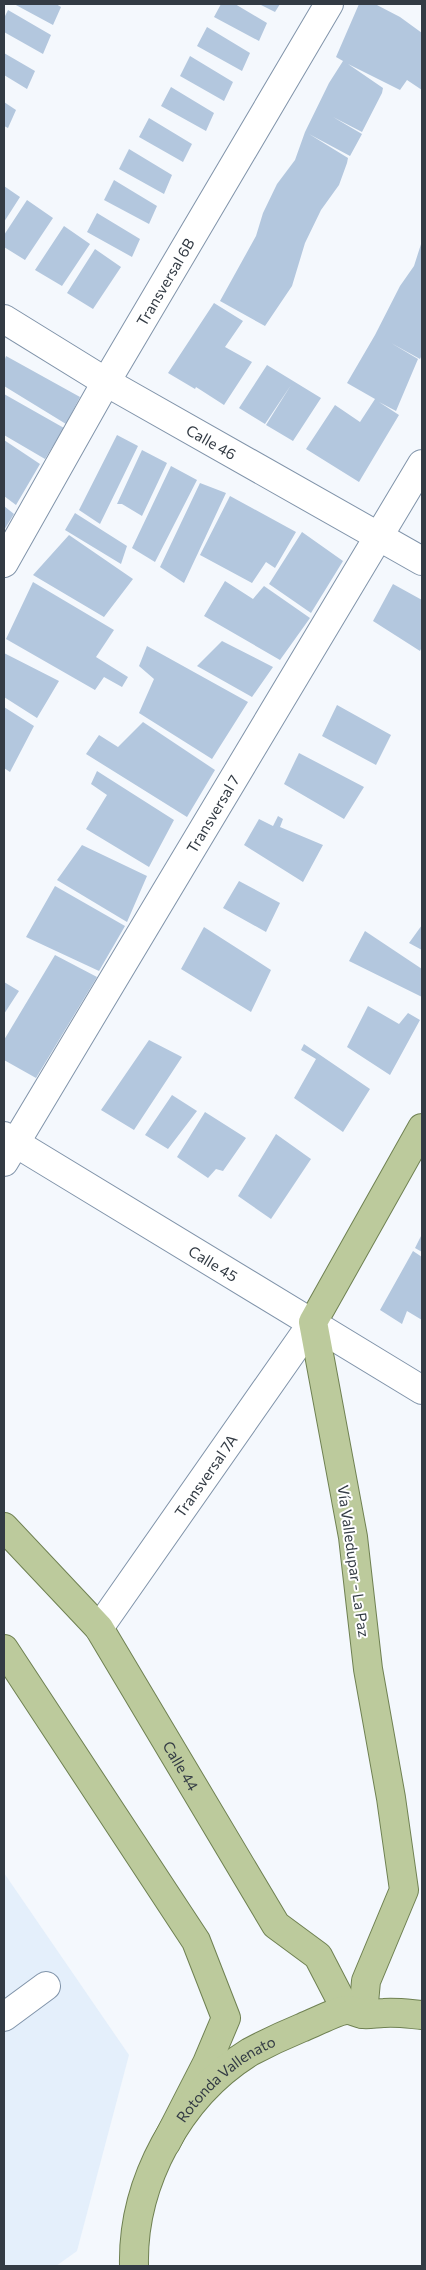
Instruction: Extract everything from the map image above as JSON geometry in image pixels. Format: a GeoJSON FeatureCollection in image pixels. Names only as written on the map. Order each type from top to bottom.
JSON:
{"type":"FeatureCollection","features":[{"type":"Feature","properties":{"kind":"main road"},"geometry":{"type":"LineString","coordinates":[[313,1322],[422,1128]]}},
{"type":"Feature","properties":{"kind":"main road","name":"Vía Valledupar - La Paz"},"geometry":{"type":"LineString","coordinates":[[313,1322],[353,1537],[368,1669],[391,1798],[404,1890],[355,2012]]}},
{"type":"Feature","properties":{"kind":"main road","name":"Calle 44"},"geometry":{"type":"LineString","coordinates":[[4,1527],[99,1628],[276,1925],[318,1956],[355,2012]]}},
{"type":"Feature","properties":{"kind":"main road"},"geometry":{"type":"LineString","coordinates":[[4,1649],[196,1941],[226,2018],[207,2064],[166,2143]]}},
{"type":"Feature","properties":{"kind":"main road","name":"Rotonda Vallenato"},"geometry":{"type":"LineString","coordinates":[[134,2266],[136,2229],[145,2192],[166,2143],[182,2117],[202,2093],[224,2072],[249,2053],[276,2038],[355,2012],[422,2016]]}},
{"type":"Feature","properties":{"kind":"main road"},"geometry":{"type":"LineString","coordinates":[[119,2266],[136,2229]]}},
{"type":"Feature","properties":{"kind":"street","name":"Transversal 6B"},"geometry":{"type":"LineString","coordinates":[[4,563],[106,382],[329,4]]}},
{"type":"Feature","properties":{"kind":"street","name":"Calle 46"},"geometry":{"type":"LineString","coordinates":[[4,318],[106,382],[422,561]]}},
{"type":"Feature","properties":{"kind":"street","name":"Transversal 7"},"geometry":{"type":"LineString","coordinates":[[7,1147],[422,464]]}},
{"type":"Feature","properties":{"kind":"street","name":"Calle 45"},"geometry":{"type":"LineString","coordinates":[[7,1147],[313,1322],[422,1390]]}},
{"type":"Feature","properties":{"kind":"street","name":"Transversal 7A"},"geometry":{"type":"LineString","coordinates":[[99,1628],[313,1322]]}},
{"type":"Feature","properties":{"kind":"street"},"geometry":{"type":"LineString","coordinates":[[4,2017],[46,1986]]}},
{"type":"Feature","properties":{"kind":"shaded area"},"geometry":{"type":"Polygon","coordinates":[[[4,1873],[129,2055],[77,2251],[56,2266],[4,2266],[4,1873]]]}},
{"type":"Feature","properties":{"kind":"building"},"geometry":{"type":"Polygon","coordinates":[[[14,4],[56,4],[61,7],[53,25],[14,4]]]}},
{"type":"Feature","properties":{"kind":"building"},"geometry":{"type":"Polygon","coordinates":[[[221,4],[235,4],[267,23],[259,41],[214,17],[221,4]]]}},
{"type":"Feature","properties":{"kind":"building"},"geometry":{"type":"Polygon","coordinates":[[[259,4],[280,4],[275,12],[259,4]]]}},
{"type":"Feature","properties":{"kind":"building"},"geometry":{"type":"Polygon","coordinates":[[[359,4],[375,4],[400,17],[422,33],[422,90],[407,80],[400,90],[348,64],[383,88],[382,93],[362,132],[333,117],[362,134],[350,156],[309,134],[348,158],[347,163],[339,185],[321,210],[305,243],[292,286],[265,326],[220,301],[256,236],[263,213],[277,184],[295,160],[305,132],[329,83],[343,61],[336,57],[359,4]]]}},
{"type":"Feature","properties":{"kind":"building"},"geometry":{"type":"Polygon","coordinates":[[[8,10],[51,35],[43,54],[4,32],[4,18],[8,10]]]}},
{"type":"Feature","properties":{"kind":"building"},"geometry":{"type":"Polygon","coordinates":[[[207,27],[250,53],[242,71],[197,46],[207,27]]]}},
{"type":"Feature","properties":{"kind":"building"},"geometry":{"type":"Polygon","coordinates":[[[4,53],[35,71],[27,89],[4,75],[4,53]]]}},
{"type":"Feature","properties":{"kind":"building"},"geometry":{"type":"Polygon","coordinates":[[[190,56],[233,82],[224,101],[180,76],[190,56]]]}},
{"type":"Feature","properties":{"kind":"building"},"geometry":{"type":"Polygon","coordinates":[[[171,87],[214,113],[206,131],[161,106],[171,87]]]}},
{"type":"Feature","properties":{"kind":"building"},"geometry":{"type":"Polygon","coordinates":[[[4,102],[16,110],[8,128],[4,126],[4,102]]]}},
{"type":"Feature","properties":{"kind":"building"},"geometry":{"type":"Polygon","coordinates":[[[149,118],[192,144],[183,162],[139,137],[149,118]]]}},
{"type":"Feature","properties":{"kind":"building"},"geometry":{"type":"Polygon","coordinates":[[[129,149],[172,175],[164,194],[119,169],[129,149]]]}},
{"type":"Feature","properties":{"kind":"building"},"geometry":{"type":"Polygon","coordinates":[[[114,180],[157,206],[149,224],[104,200],[114,180]]]}},
{"type":"Feature","properties":{"kind":"building"},"geometry":{"type":"Polygon","coordinates":[[[4,186],[20,197],[4,222],[4,186]]]}},
{"type":"Feature","properties":{"kind":"building"},"geometry":{"type":"Polygon","coordinates":[[[27,200],[53,218],[25,260],[4,247],[4,235],[27,200]]]}},
{"type":"Feature","properties":{"kind":"building"},"geometry":{"type":"Polygon","coordinates":[[[97,213],[140,239],[132,257],[87,232],[97,213]]]}},
{"type":"Feature","properties":{"kind":"building"},"geometry":{"type":"Polygon","coordinates":[[[64,226],[90,244],[62,286],[35,270],[64,226]]]}},
{"type":"Feature","properties":{"kind":"building"},"geometry":{"type":"Polygon","coordinates":[[[422,241],[422,355],[420,359],[391,343],[418,359],[396,411],[379,402],[399,415],[359,482],[306,449],[335,405],[360,422],[375,399],[347,383],[375,335],[400,286],[414,266],[422,241]]]}},
{"type":"Feature","properties":{"kind":"building"},"geometry":{"type":"Polygon","coordinates":[[[95,249],[121,267],[93,309],[67,293],[95,249]]]}},
{"type":"Feature","properties":{"kind":"building"},"geometry":{"type":"Polygon","coordinates":[[[214,303],[243,321],[225,347],[252,362],[224,405],[196,387],[195,389],[168,373],[214,303]]]}},
{"type":"Feature","properties":{"kind":"building"},"geometry":{"type":"Polygon","coordinates":[[[6,356],[80,397],[66,424],[4,386],[4,362],[6,356]]]}},
{"type":"Feature","properties":{"kind":"building"},"geometry":{"type":"Polygon","coordinates":[[[267,365],[321,398],[293,441],[266,425],[291,385],[265,424],[239,408],[267,365]]]}},
{"type":"Feature","properties":{"kind":"building"},"geometry":{"type":"Polygon","coordinates":[[[4,394],[64,428],[45,459],[4,435],[4,394]]]}},
{"type":"Feature","properties":{"kind":"building"},"geometry":{"type":"Polygon","coordinates":[[[117,435],[138,446],[100,524],[79,510],[117,435]]]}},
{"type":"Feature","properties":{"kind":"building"},"geometry":{"type":"Polygon","coordinates":[[[4,440],[40,464],[16,505],[4,496],[4,440]]]}},
{"type":"Feature","properties":{"kind":"building"},"geometry":{"type":"Polygon","coordinates":[[[142,450],[167,463],[142,516],[122,504],[117,504],[142,450]]]}},
{"type":"Feature","properties":{"kind":"building"},"geometry":{"type":"Polygon","coordinates":[[[171,466],[197,480],[155,562],[132,548],[171,466]]]}},
{"type":"Feature","properties":{"kind":"building"},"geometry":{"type":"Polygon","coordinates":[[[200,483],[226,493],[184,583],[160,567],[200,483]]]}},
{"type":"Feature","properties":{"kind":"building"},"geometry":{"type":"Polygon","coordinates":[[[230,496],[296,532],[275,568],[266,562],[252,583],[200,555],[230,496]]]}},
{"type":"Feature","properties":{"kind":"building"},"geometry":{"type":"Polygon","coordinates":[[[4,506],[14,514],[4,530],[4,506]]]}},
{"type":"Feature","properties":{"kind":"building"},"geometry":{"type":"Polygon","coordinates":[[[75,513],[127,546],[121,564],[65,530],[75,513]]]}},
{"type":"Feature","properties":{"kind":"building"},"geometry":{"type":"Polygon","coordinates":[[[302,532],[343,561],[311,613],[269,584],[302,532]]]}},
{"type":"Feature","properties":{"kind":"building"},"geometry":{"type":"Polygon","coordinates":[[[69,535],[133,579],[104,617],[33,575],[69,535]]]}},
{"type":"Feature","properties":{"kind":"building"},"geometry":{"type":"Polygon","coordinates":[[[225,581],[253,599],[264,586],[310,618],[280,660],[204,616],[225,581]]]}},
{"type":"Feature","properties":{"kind":"building"},"geometry":{"type":"Polygon","coordinates":[[[33,582],[114,630],[96,657],[128,677],[122,687],[104,677],[95,690],[6,639],[33,582]]]}},
{"type":"Feature","properties":{"kind":"building"},"geometry":{"type":"Polygon","coordinates":[[[393,584],[422,600],[422,647],[420,651],[373,621],[393,584]]]}},
{"type":"Feature","properties":{"kind":"building"},"geometry":{"type":"Polygon","coordinates":[[[222,641],[273,667],[252,697],[197,666],[222,641]]]}},
{"type":"Feature","properties":{"kind":"building"},"geometry":{"type":"Polygon","coordinates":[[[147,646],[248,702],[212,759],[139,713],[154,679],[139,666],[147,646]]]}},
{"type":"Feature","properties":{"kind":"building"},"geometry":{"type":"Polygon","coordinates":[[[4,653],[59,681],[37,718],[4,697],[4,653]]]}},
{"type":"Feature","properties":{"kind":"building"},"geometry":{"type":"Polygon","coordinates":[[[337,705],[391,735],[376,765],[322,736],[337,705]]]}},
{"type":"Feature","properties":{"kind":"building"},"geometry":{"type":"Polygon","coordinates":[[[4,707],[34,726],[10,772],[4,768],[4,707]]]}},
{"type":"Feature","properties":{"kind":"building"},"geometry":{"type":"Polygon","coordinates":[[[143,722],[215,770],[187,817],[86,754],[99,735],[118,747],[143,722]]]}},
{"type":"Feature","properties":{"kind":"building"},"geometry":{"type":"Polygon","coordinates":[[[299,753],[364,787],[344,819],[284,784],[299,753]]]}},
{"type":"Feature","properties":{"kind":"building"},"geometry":{"type":"Polygon","coordinates":[[[97,771],[174,820],[149,867],[86,829],[107,795],[91,784],[97,771]]]}},
{"type":"Feature","properties":{"kind":"building"},"geometry":{"type":"Polygon","coordinates":[[[278,816],[283,819],[280,827],[323,845],[303,882],[244,845],[259,819],[273,826],[278,816]]]}},
{"type":"Feature","properties":{"kind":"building"},"geometry":{"type":"Polygon","coordinates":[[[82,845],[147,876],[127,922],[57,880],[82,845]]]}},
{"type":"Feature","properties":{"kind":"building"},"geometry":{"type":"Polygon","coordinates":[[[239,881],[280,903],[266,932],[223,908],[239,881]]]}},
{"type":"Feature","properties":{"kind":"building"},"geometry":{"type":"Polygon","coordinates":[[[55,886],[125,926],[99,971],[26,937],[55,886]]]}},
{"type":"Feature","properties":{"kind":"building"},"geometry":{"type":"Polygon","coordinates":[[[422,925],[422,950],[409,943],[422,925]]]}},
{"type":"Feature","properties":{"kind":"building"},"geometry":{"type":"Polygon","coordinates":[[[204,927],[271,970],[251,1012],[181,969],[204,927]]]}},
{"type":"Feature","properties":{"kind":"building"},"geometry":{"type":"Polygon","coordinates":[[[365,931],[422,969],[422,997],[349,961],[365,931]]]}},
{"type":"Feature","properties":{"kind":"building"},"geometry":{"type":"Polygon","coordinates":[[[55,955],[97,977],[36,1078],[4,1060],[4,1040],[55,955]]]}},
{"type":"Feature","properties":{"kind":"building"},"geometry":{"type":"Polygon","coordinates":[[[4,982],[19,991],[4,1014],[4,982]]]}},
{"type":"Feature","properties":{"kind":"building"},"geometry":{"type":"Polygon","coordinates":[[[368,1006],[399,1024],[408,1013],[420,1020],[390,1075],[347,1047],[368,1006]]]}},
{"type":"Feature","properties":{"kind":"building"},"geometry":{"type":"Polygon","coordinates":[[[149,1040],[182,1057],[134,1130],[101,1110],[149,1040]]]}},
{"type":"Feature","properties":{"kind":"building"},"geometry":{"type":"Polygon","coordinates":[[[304,1044],[370,1089],[343,1132],[294,1098],[316,1059],[301,1050],[304,1044]]]}},
{"type":"Feature","properties":{"kind":"building"},"geometry":{"type":"Polygon","coordinates":[[[172,1095],[197,1111],[168,1149],[145,1135],[172,1095]]]}},
{"type":"Feature","properties":{"kind":"building"},"geometry":{"type":"Polygon","coordinates":[[[205,1112],[246,1138],[223,1171],[216,1169],[208,1178],[177,1157],[205,1112]]]}},
{"type":"Feature","properties":{"kind":"building"},"geometry":{"type":"Polygon","coordinates":[[[276,1134],[311,1159],[271,1219],[238,1196],[276,1134]]]}},
{"type":"Feature","properties":{"kind":"building"},"geometry":{"type":"Polygon","coordinates":[[[422,1234],[422,1252],[415,1248],[422,1234]]]}},
{"type":"Feature","properties":{"kind":"building"},"geometry":{"type":"Polygon","coordinates":[[[413,1251],[422,1257],[422,1320],[407,1311],[402,1324],[380,1310],[413,1251]]]}}]}
